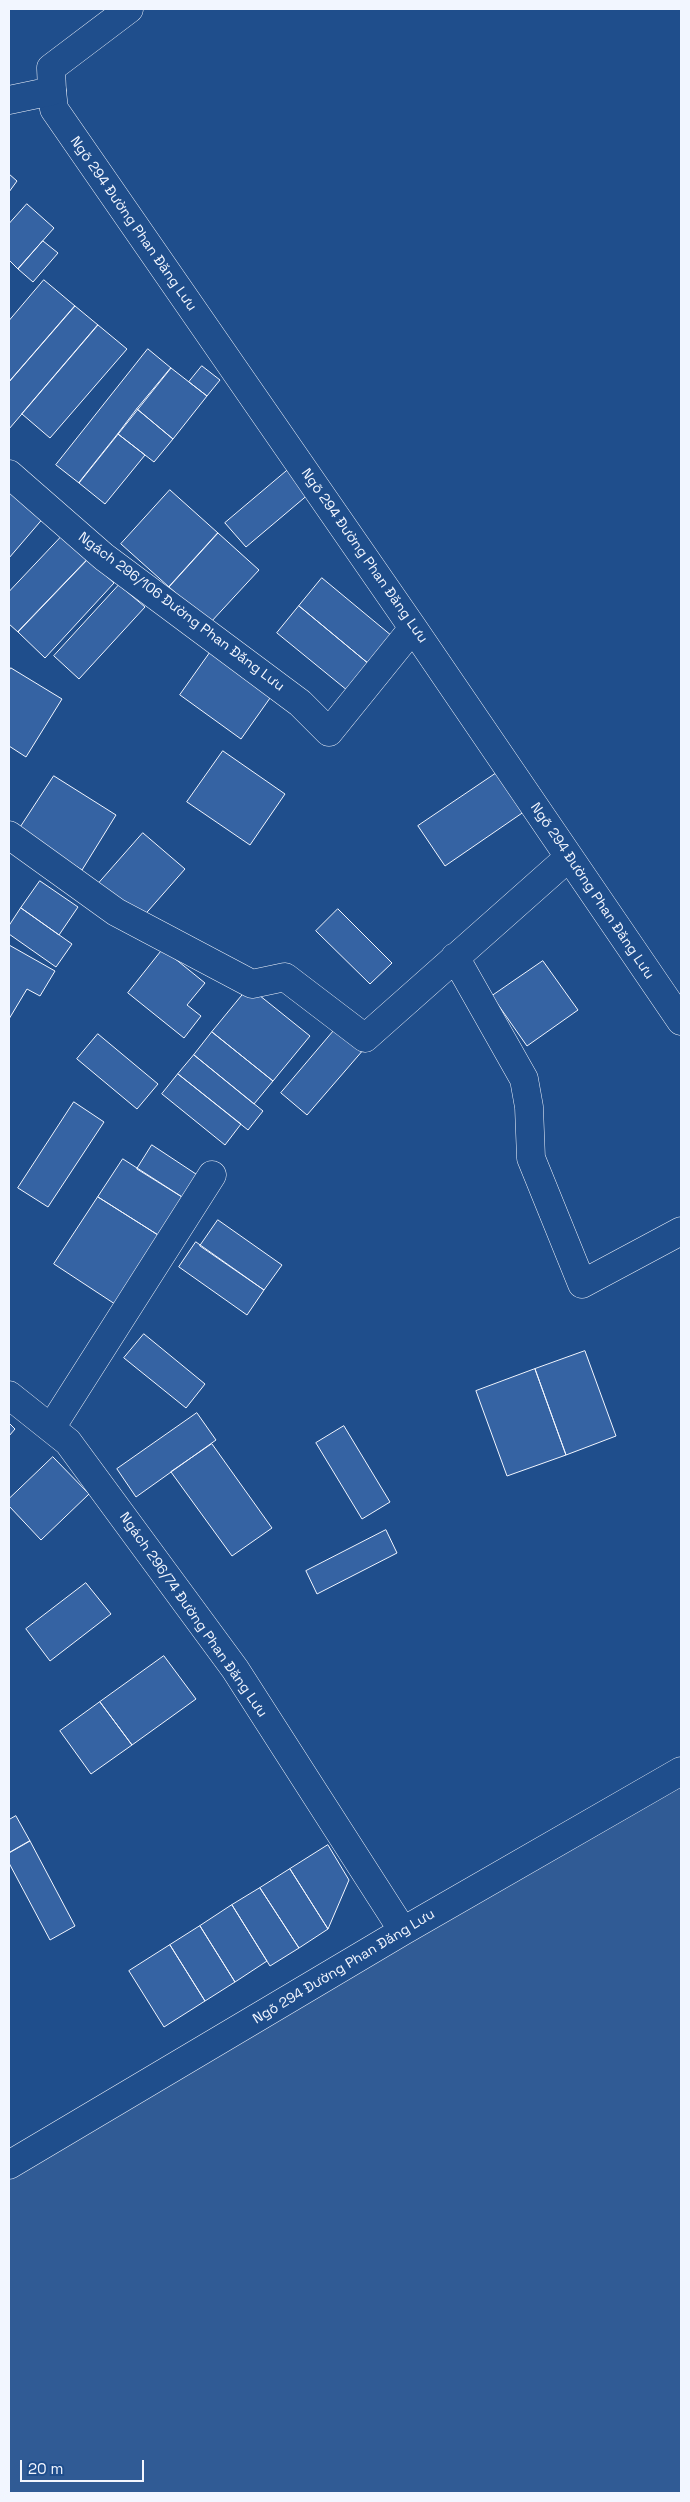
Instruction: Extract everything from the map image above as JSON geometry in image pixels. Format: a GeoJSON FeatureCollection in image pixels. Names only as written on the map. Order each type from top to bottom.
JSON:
{"type":"FeatureCollection","features":[{"type":"Feature","properties":{"kind":"street","name":"Ngõ 294 Đường Phan Đăng Lưu"},"geometry":{"type":"LineString","coordinates":[[128,9],[51,68],[54,109],[414,628],[568,858],[681,1022]]}},
{"type":"Feature","properties":{"kind":"street"},"geometry":{"type":"LineString","coordinates":[[9,100],[52,91]]}},
{"type":"Feature","properties":{"kind":"street","name":"Ngách 296/106 Đường Phan Đăng Lưu"},"geometry":{"type":"LineString","coordinates":[[9,474],[104,557],[300,703],[329,732],[414,628]]}},
{"type":"Feature","properties":{"kind":"street"},"geometry":{"type":"LineString","coordinates":[[9,834],[116,912],[252,984],[285,977],[365,1038],[568,858]]}},
{"type":"Feature","properties":{"kind":"street"},"geometry":{"type":"LineString","coordinates":[[455,957],[524,1079],[529,1106],[531,1158],[582,1284],[681,1231]]}},
{"type":"Feature","properties":{"kind":"street"},"geometry":{"type":"LineString","coordinates":[[51,1428],[212,1176]]}},
{"type":"Feature","properties":{"kind":"street","name":"Ngách 296/74 Đường Phan Đăng Lưu"},"geometry":{"type":"LineString","coordinates":[[9,1394],[68,1442],[235,1669],[403,1931]]}},
{"type":"Feature","properties":{"kind":"street","name":"Ngõ 294 Đường Phan Đăng Lưu"},"geometry":{"type":"LineString","coordinates":[[9,2165],[403,1931],[681,1771]]}},
{"type":"Feature","properties":{"kind":"shaded area"},"geometry":{"type":"Polygon","coordinates":[[[681,1771],[681,2493],[9,2493],[9,2165],[681,1771]]]}},
{"type":"Feature","properties":{"kind":"building"},"geometry":{"type":"Polygon","coordinates":[[[9,174],[17,181],[9,192],[9,174]]]}},
{"type":"Feature","properties":{"kind":"building"},"geometry":{"type":"Polygon","coordinates":[[[27,204],[54,228],[18,269],[9,260],[9,224],[27,204]]]}},
{"type":"Feature","properties":{"kind":"building"},"geometry":{"type":"Polygon","coordinates":[[[43,241],[58,253],[33,282],[18,269],[43,241]]]}},
{"type":"Feature","properties":{"kind":"building"},"geometry":{"type":"Polygon","coordinates":[[[44,280],[75,306],[9,382],[9,321],[44,280]]]}},
{"type":"Feature","properties":{"kind":"building"},"geometry":{"type":"Polygon","coordinates":[[[75,306],[98,325],[9,429],[9,382],[75,306]]]}},
{"type":"Feature","properties":{"kind":"building"},"geometry":{"type":"Polygon","coordinates":[[[98,325],[127,349],[50,438],[22,414],[98,325]]]}},
{"type":"Feature","properties":{"kind":"building"},"geometry":{"type":"Polygon","coordinates":[[[148,349],[171,368],[79,483],[56,465],[148,349]]]}},
{"type":"Feature","properties":{"kind":"building"},"geometry":{"type":"Polygon","coordinates":[[[202,366],[220,380],[207,396],[189,382],[202,366]]]}},
{"type":"Feature","properties":{"kind":"building"},"geometry":{"type":"Polygon","coordinates":[[[171,368],[207,396],[173,439],[137,409],[171,368]]]}},
{"type":"Feature","properties":{"kind":"building"},"geometry":{"type":"Polygon","coordinates":[[[137,409],[173,439],[154,462],[118,434],[137,409]]]}},
{"type":"Feature","properties":{"kind":"building"},"geometry":{"type":"Polygon","coordinates":[[[118,434],[145,455],[105,504],[79,483],[118,434]]]}},
{"type":"Feature","properties":{"kind":"building"},"geometry":{"type":"Polygon","coordinates":[[[289,469],[310,493],[246,547],[225,523],[289,469]]]}},
{"type":"Feature","properties":{"kind":"building"},"geometry":{"type":"Polygon","coordinates":[[[9,483],[45,516],[9,558],[9,483]]]}},
{"type":"Feature","properties":{"kind":"building"},"geometry":{"type":"Polygon","coordinates":[[[170,490],[218,533],[169,587],[121,544],[170,490]]]}},
{"type":"Feature","properties":{"kind":"building"},"geometry":{"type":"Polygon","coordinates":[[[218,533],[259,570],[210,623],[169,587],[218,533]]]}},
{"type":"Feature","properties":{"kind":"building"},"geometry":{"type":"Polygon","coordinates":[[[63,535],[88,559],[18,632],[9,624],[9,592],[63,535]]]}},
{"type":"Feature","properties":{"kind":"building"},"geometry":{"type":"Polygon","coordinates":[[[88,559],[114,583],[45,658],[18,632],[88,559]]]}},
{"type":"Feature","properties":{"kind":"building"},"geometry":{"type":"Polygon","coordinates":[[[322,578],[398,641],[375,669],[299,606],[322,578]]]}},
{"type":"Feature","properties":{"kind":"building"},"geometry":{"type":"Polygon","coordinates":[[[119,585],[145,607],[79,679],[54,656],[119,585]]]}},
{"type":"Feature","properties":{"kind":"building"},"geometry":{"type":"Polygon","coordinates":[[[299,606],[375,669],[353,695],[277,633],[299,606]]]}},
{"type":"Feature","properties":{"kind":"building"},"geometry":{"type":"Polygon","coordinates":[[[214,647],[275,691],[241,739],[180,695],[214,647]]]}},
{"type":"Feature","properties":{"kind":"building"},"geometry":{"type":"Polygon","coordinates":[[[11,668],[62,699],[26,757],[9,746],[9,671],[11,668]]]}},
{"type":"Feature","properties":{"kind":"building"},"geometry":{"type":"Polygon","coordinates":[[[223,751],[285,794],[250,845],[187,802],[223,751]]]}},
{"type":"Feature","properties":{"kind":"building"},"geometry":{"type":"Polygon","coordinates":[[[501,770],[528,809],[445,866],[418,826],[501,770]]]}},
{"type":"Feature","properties":{"kind":"building"},"geometry":{"type":"Polygon","coordinates":[[[54,776],[116,815],[82,870],[18,831],[54,776]]]}},
{"type":"Feature","properties":{"kind":"building"},"geometry":{"type":"Polygon","coordinates":[[[143,833],[185,869],[141,919],[99,883],[143,833]]]}},
{"type":"Feature","properties":{"kind":"building"},"geometry":{"type":"Polygon","coordinates":[[[40,881],[78,907],[59,935],[21,908],[40,881]]]}},
{"type":"Feature","properties":{"kind":"building"},"geometry":{"type":"Polygon","coordinates":[[[21,908],[72,944],[56,967],[9,934],[9,926],[21,908]]]}},
{"type":"Feature","properties":{"kind":"building"},"geometry":{"type":"Polygon","coordinates":[[[338,909],[392,963],[370,984],[316,931],[338,909]]]}},
{"type":"Feature","properties":{"kind":"building"},"geometry":{"type":"Polygon","coordinates":[[[9,945],[55,971],[40,996],[27,989],[9,1019],[9,945]]]}},
{"type":"Feature","properties":{"kind":"building"},"geometry":{"type":"Polygon","coordinates":[[[163,949],[205,983],[187,1005],[201,1016],[184,1038],[128,993],[163,949]]]}},
{"type":"Feature","properties":{"kind":"building"},"geometry":{"type":"Polygon","coordinates":[[[543,961],[578,1010],[527,1046],[492,996],[543,961]]]}},
{"type":"Feature","properties":{"kind":"building"},"geometry":{"type":"Polygon","coordinates":[[[249,987],[310,1036],[273,1081],[212,1032],[249,987]]]}},
{"type":"Feature","properties":{"kind":"building"},"geometry":{"type":"Polygon","coordinates":[[[337,1027],[364,1049],[307,1115],[281,1093],[337,1027]]]}},
{"type":"Feature","properties":{"kind":"building"},"geometry":{"type":"Polygon","coordinates":[[[212,1032],[273,1081],[254,1104],[194,1055],[212,1032]]]}},
{"type":"Feature","properties":{"kind":"building"},"geometry":{"type":"Polygon","coordinates":[[[98,1034],[158,1084],[137,1109],[77,1059],[98,1034]]]}},
{"type":"Feature","properties":{"kind":"building"},"geometry":{"type":"Polygon","coordinates":[[[194,1055],[263,1111],[248,1130],[178,1074],[194,1055]]]}},
{"type":"Feature","properties":{"kind":"building"},"geometry":{"type":"Polygon","coordinates":[[[178,1074],[241,1124],[225,1145],[162,1094],[178,1074]]]}},
{"type":"Feature","properties":{"kind":"building"},"geometry":{"type":"Polygon","coordinates":[[[74,1102],[104,1122],[48,1207],[18,1188],[74,1102]]]}},
{"type":"Feature","properties":{"kind":"building"},"geometry":{"type":"Polygon","coordinates":[[[152,1145],[205,1180],[190,1202],[137,1169],[152,1145]]]}},
{"type":"Feature","properties":{"kind":"building"},"geometry":{"type":"Polygon","coordinates":[[[123,1159],[190,1202],[166,1240],[98,1197],[123,1159]]]}},
{"type":"Feature","properties":{"kind":"building"},"geometry":{"type":"Polygon","coordinates":[[[98,1197],[166,1240],[121,1308],[54,1264],[98,1197]]]}},
{"type":"Feature","properties":{"kind":"building"},"geometry":{"type":"Polygon","coordinates":[[[218,1220],[282,1265],[264,1290],[200,1246],[218,1220]]]}},
{"type":"Feature","properties":{"kind":"building"},"geometry":{"type":"Polygon","coordinates":[[[196,1242],[264,1290],[247,1315],[179,1267],[196,1242]]]}},
{"type":"Feature","properties":{"kind":"building"},"geometry":{"type":"Polygon","coordinates":[[[144,1334],[205,1384],[186,1408],[124,1358],[144,1334]]]}},
{"type":"Feature","properties":{"kind":"building"},"geometry":{"type":"Polygon","coordinates":[[[585,1351],[616,1436],[566,1455],[535,1369],[585,1351]]]}},
{"type":"Feature","properties":{"kind":"building"},"geometry":{"type":"Polygon","coordinates":[[[535,1369],[566,1455],[507,1476],[476,1391],[535,1369]]]}},
{"type":"Feature","properties":{"kind":"building"},"geometry":{"type":"Polygon","coordinates":[[[197,1413],[216,1440],[136,1497],[117,1469],[197,1413]]]}},
{"type":"Feature","properties":{"kind":"building"},"geometry":{"type":"Polygon","coordinates":[[[9,1423],[15,1429],[9,1436],[9,1423]]]}},
{"type":"Feature","properties":{"kind":"building"},"geometry":{"type":"Polygon","coordinates":[[[344,1426],[390,1502],[362,1519],[316,1443],[344,1426]]]}},
{"type":"Feature","properties":{"kind":"building"},"geometry":{"type":"Polygon","coordinates":[[[212,1444],[272,1528],[232,1556],[171,1472],[212,1444]]]}},
{"type":"Feature","properties":{"kind":"building"},"geometry":{"type":"Polygon","coordinates":[[[53,1457],[89,1494],[41,1540],[9,1506],[9,1499],[53,1457]]]}},
{"type":"Feature","properties":{"kind":"building"},"geometry":{"type":"Polygon","coordinates":[[[386,1530],[397,1553],[317,1594],[306,1571],[386,1530]]]}},
{"type":"Feature","properties":{"kind":"building"},"geometry":{"type":"Polygon","coordinates":[[[86,1583],[111,1614],[50,1661],[26,1629],[86,1583]]]}},
{"type":"Feature","properties":{"kind":"building"},"geometry":{"type":"Polygon","coordinates":[[[164,1656],[196,1699],[132,1745],[100,1702],[164,1656]]]}},
{"type":"Feature","properties":{"kind":"building"},"geometry":{"type":"Polygon","coordinates":[[[100,1702],[132,1745],[91,1774],[60,1731],[100,1702]]]}},
{"type":"Feature","properties":{"kind":"building"},"geometry":{"type":"Polygon","coordinates":[[[16,1816],[30,1841],[9,1853],[9,1820],[16,1816]]]}},
{"type":"Feature","properties":{"kind":"building"},"geometry":{"type":"Polygon","coordinates":[[[30,1841],[75,1926],[50,1940],[9,1863],[9,1853],[30,1841]]]}},
{"type":"Feature","properties":{"kind":"building"},"geometry":{"type":"Polygon","coordinates":[[[328,1845],[349,1880],[328,1929],[290,1869],[328,1845]]]}},
{"type":"Feature","properties":{"kind":"building"},"geometry":{"type":"Polygon","coordinates":[[[290,1869],[328,1929],[299,1948],[260,1888],[290,1869]]]}},
{"type":"Feature","properties":{"kind":"building"},"geometry":{"type":"Polygon","coordinates":[[[260,1888],[299,1948],[270,1966],[232,1905],[260,1888]]]}},
{"type":"Feature","properties":{"kind":"building"},"geometry":{"type":"Polygon","coordinates":[[[232,1905],[267,1961],[235,1982],[200,1926],[232,1905]]]}},
{"type":"Feature","properties":{"kind":"building"},"geometry":{"type":"Polygon","coordinates":[[[200,1926],[235,1982],[205,2001],[170,1945],[200,1926]]]}},
{"type":"Feature","properties":{"kind":"building"},"geometry":{"type":"Polygon","coordinates":[[[170,1945],[205,2001],[164,2027],[129,1971],[170,1945]]]}}]}
